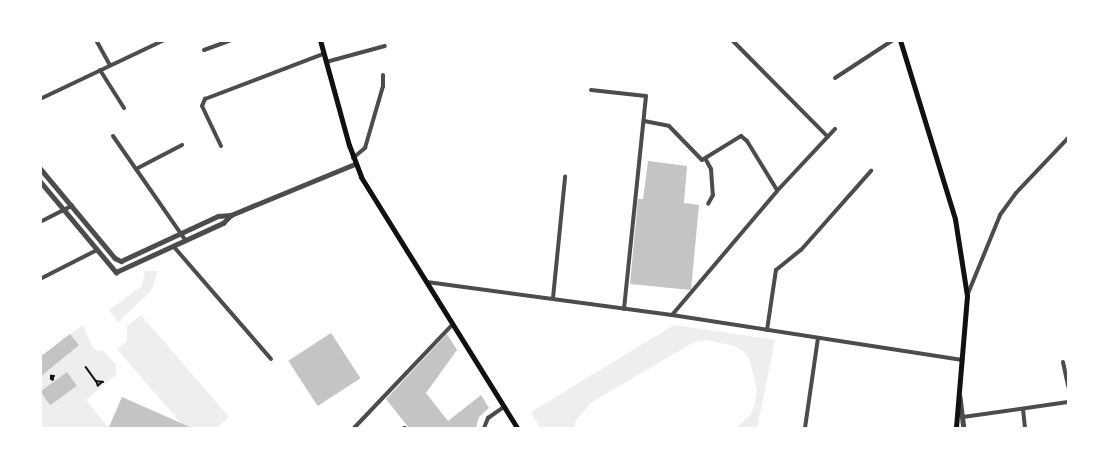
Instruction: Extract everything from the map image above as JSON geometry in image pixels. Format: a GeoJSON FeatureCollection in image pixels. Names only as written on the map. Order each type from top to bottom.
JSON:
{"type":"FeatureCollection","features":[{"type":"Feature","properties":{"kind":"main road"},"geometry":{"type":"LineString","coordinates":[[320,40],[354,161],[373,199],[518,429]]}},
{"type":"Feature","properties":{"kind":"main road"},"geometry":{"type":"LineString","coordinates":[[900,40],[955,219],[967,296],[956,429]]}},
{"type":"Feature","properties":{"kind":"street"},"geometry":{"type":"LineString","coordinates":[[96,40],[110,65]]}},
{"type":"Feature","properties":{"kind":"street"},"geometry":{"type":"LineString","coordinates":[[40,99],[164,40]]}},
{"type":"Feature","properties":{"kind":"street"},"geometry":{"type":"LineString","coordinates":[[204,50],[231,40]]}},
{"type":"Feature","properties":{"kind":"street"},"geometry":{"type":"LineString","coordinates":[[732,40],[828,137]]}},
{"type":"Feature","properties":{"kind":"street"},"geometry":{"type":"LineString","coordinates":[[835,78],[893,40]]}},
{"type":"Feature","properties":{"kind":"street"},"geometry":{"type":"LineString","coordinates":[[326,63],[386,46]]}},
{"type":"Feature","properties":{"kind":"street"},"geometry":{"type":"LineString","coordinates":[[221,146],[202,106],[205,99],[324,53]]}},
{"type":"Feature","properties":{"kind":"street"},"geometry":{"type":"LineString","coordinates":[[100,70],[124,108]]}},
{"type":"Feature","properties":{"kind":"street"},"geometry":{"type":"LineString","coordinates":[[40,181],[116,272],[174,247],[222,223],[231,215],[354,161],[365,148],[383,86],[383,75]]}},
{"type":"Feature","properties":{"kind":"street"},"geometry":{"type":"LineString","coordinates":[[591,90],[646,96],[624,309]]}},
{"type":"Feature","properties":{"kind":"street"},"geometry":{"type":"LineString","coordinates":[[644,121],[669,126],[697,156],[706,160],[711,169],[712,195],[708,204]]}},
{"type":"Feature","properties":{"kind":"street"},"geometry":{"type":"LineString","coordinates":[[672,315],[777,191],[835,129]]}},
{"type":"Feature","properties":{"kind":"street"},"geometry":{"type":"LineString","coordinates":[[113,136],[186,241]]}},
{"type":"Feature","properties":{"kind":"street"},"geometry":{"type":"LineString","coordinates":[[706,160],[734,138],[741,136],[747,141],[777,191]]}},
{"type":"Feature","properties":{"kind":"street"},"geometry":{"type":"LineString","coordinates":[[967,296],[1000,215],[1016,193],[1068,138]]}},
{"type":"Feature","properties":{"kind":"street"},"geometry":{"type":"LineString","coordinates":[[136,169],[182,145]]}},
{"type":"Feature","properties":{"kind":"street"},"geometry":{"type":"LineString","coordinates":[[40,168],[115,258],[121,261],[218,216],[231,215]]}},
{"type":"Feature","properties":{"kind":"street"},"geometry":{"type":"LineString","coordinates":[[767,330],[776,270],[801,250],[871,171]]}},
{"type":"Feature","properties":{"kind":"street"},"geometry":{"type":"LineString","coordinates":[[553,298],[565,177]]}},
{"type":"Feature","properties":{"kind":"street"},"geometry":{"type":"LineString","coordinates":[[40,222],[72,206]]}},
{"type":"Feature","properties":{"kind":"street"},"geometry":{"type":"LineString","coordinates":[[174,247],[271,359]]}},
{"type":"Feature","properties":{"kind":"street"},"geometry":{"type":"LineString","coordinates":[[40,279],[97,250]]}},
{"type":"Feature","properties":{"kind":"street"},"geometry":{"type":"LineString","coordinates":[[427,282],[672,315],[963,360]]}},
{"type":"Feature","properties":{"kind":"street"},"geometry":{"type":"LineString","coordinates":[[354,429],[453,324]]}},
{"type":"Feature","properties":{"kind":"street"},"geometry":{"type":"LineString","coordinates":[[805,429],[818,338]]}},
{"type":"Feature","properties":{"kind":"street"},"geometry":{"type":"LineString","coordinates":[[1063,362],[1068,386]]}},
{"type":"Feature","properties":{"kind":"street"},"geometry":{"type":"LineString","coordinates":[[960,394],[964,429]]}},
{"type":"Feature","properties":{"kind":"street"},"geometry":{"type":"LineString","coordinates":[[963,417],[1068,402]]}},
{"type":"Feature","properties":{"kind":"street"},"geometry":{"type":"LineString","coordinates":[[484,429],[488,418],[504,407]]}},
{"type":"Feature","properties":{"kind":"street"},"geometry":{"type":"LineString","coordinates":[[1023,409],[1025,429]]}},
{"type":"Feature","properties":{"kind":"path"},"geometry":{"type":"LineString","coordinates":[[86,367],[96,381]]}},
{"type":"Feature","properties":{"kind":"path"},"geometry":{"type":"LineString","coordinates":[[40,389],[40,394]]}},
{"type":"Feature","properties":{"kind":"shaded area"},"geometry":{"type":"Polygon","coordinates":[[[145,271],[158,271],[151,291],[118,322],[109,310],[142,286],[145,271]]]}},
{"type":"Feature","properties":{"kind":"shaded area"},"geometry":{"type":"Polygon","coordinates":[[[141,315],[229,417],[216,428],[185,428],[117,349],[127,341],[127,326],[141,315]]]}},
{"type":"Feature","properties":{"kind":"shaded area"},"geometry":{"type":"Polygon","coordinates":[[[83,325],[92,346],[97,351],[102,350],[116,364],[116,375],[86,400],[109,428],[41,428],[41,365],[63,347],[61,340],[83,325]]]}},
{"type":"Feature","properties":{"kind":"shaded area"},"geometry":{"type":"Polygon","coordinates":[[[674,325],[775,340],[757,428],[736,428],[751,414],[755,403],[757,390],[750,361],[745,353],[735,346],[706,340],[694,342],[592,402],[576,420],[574,428],[540,428],[531,412],[674,325]]]}},
{"type":"Feature","properties":{"kind":"building"},"geometry":{"type":"Polygon","coordinates":[[[648,161],[687,166],[684,203],[699,205],[691,290],[630,284],[638,199],[643,199],[648,161]]]}},
{"type":"Feature","properties":{"kind":"building"},"geometry":{"type":"Polygon","coordinates":[[[331,333],[360,378],[318,406],[288,361],[331,333]]]}},
{"type":"Feature","properties":{"kind":"building"},"geometry":{"type":"Polygon","coordinates":[[[70,334],[79,345],[40,377],[40,357],[70,334]]]}},
{"type":"Feature","properties":{"kind":"building"},"geometry":{"type":"Polygon","coordinates":[[[447,334],[457,350],[426,393],[448,421],[481,395],[489,408],[479,417],[476,428],[409,428],[386,399],[447,334]]]}},
{"type":"Feature","properties":{"kind":"building"},"geometry":{"type":"Polygon","coordinates":[[[67,372],[77,386],[50,405],[40,391],[67,372]]]}},
{"type":"Feature","properties":{"kind":"building"},"geometry":{"type":"Polygon","coordinates":[[[122,397],[192,428],[109,427],[122,397]]]}}]}
